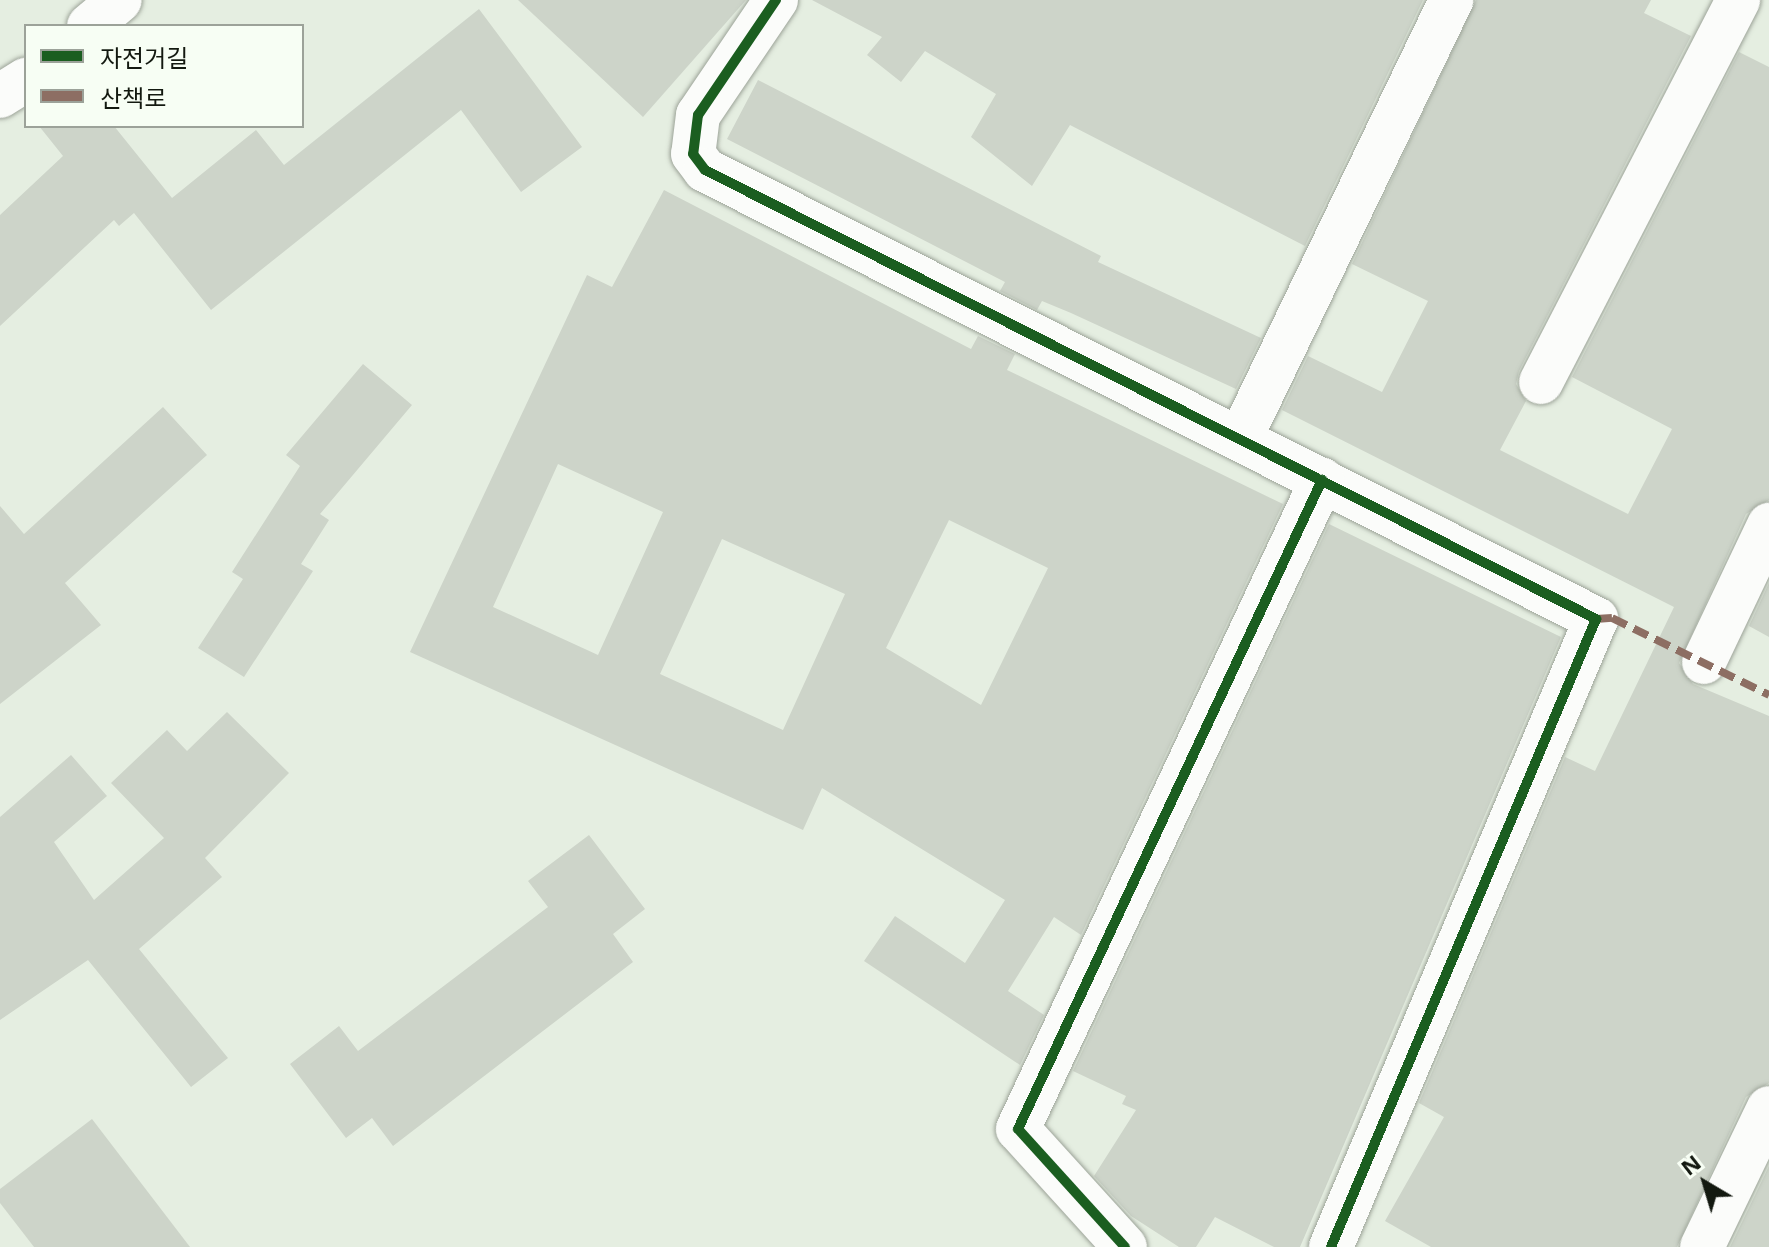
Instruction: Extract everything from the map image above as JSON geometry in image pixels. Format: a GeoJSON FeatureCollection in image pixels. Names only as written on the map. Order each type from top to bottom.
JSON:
{"type":"FeatureCollection","features":[{"type":"Feature","properties":{"kind":"street"},"geometry":{"type":"LineString","coordinates":[[91,24],[120,0]]}},
{"type":"Feature","properties":{"kind":"street"},"geometry":{"type":"LineString","coordinates":[[776,0],[698,115],[693,154],[705,170],[1241,437],[1596,619],[1331,1247]]}},
{"type":"Feature","properties":{"kind":"street"},"geometry":{"type":"LineString","coordinates":[[1241,437],[1451,0]]}},
{"type":"Feature","properties":{"kind":"street"},"geometry":{"type":"LineString","coordinates":[[1541,382],[1738,0]]}},
{"type":"Feature","properties":{"kind":"street"},"geometry":{"type":"LineString","coordinates":[[0,96],[24,81]]}},
{"type":"Feature","properties":{"kind":"street"},"geometry":{"type":"LineString","coordinates":[[1125,1247],[1018,1129],[1322,480]]}},
{"type":"Feature","properties":{"kind":"street"},"geometry":{"type":"LineString","coordinates":[[1704,662],[1769,525]]}},
{"type":"Feature","properties":{"kind":"street"},"geometry":{"type":"LineString","coordinates":[[1702,1247],[1769,1108]]}},
{"type":"Feature","properties":{"kind":"building"},"geometry":{"type":"Polygon","coordinates":[[[518,0],[746,0],[643,117],[518,0]]]}},
{"type":"Feature","properties":{"kind":"building"},"geometry":{"type":"Polygon","coordinates":[[[812,0],[1423,0],[1305,246],[1070,125],[1032,186],[971,137],[996,94],[925,51],[901,82],[867,55],[882,37],[812,0]]]}},
{"type":"Feature","properties":{"kind":"building"},"geometry":{"type":"Polygon","coordinates":[[[1476,0],[1651,0],[1644,13],[1691,36],[1519,371],[1516,384],[1526,401],[1500,450],[1628,514],[1672,429],[1572,377],[1739,52],[1769,67],[1769,500],[1746,514],[1679,663],[1693,684],[1769,716],[1769,1083],[1746,1097],[1677,1247],[1431,1247],[1385,1221],[1444,1117],[1419,1103],[1565,757],[1595,771],[1674,607],[1282,410],[1308,356],[1382,392],[1428,301],[1352,264],[1476,0]]]}},
{"type":"Feature","properties":{"kind":"building"},"geometry":{"type":"Polygon","coordinates":[[[479,9],[582,147],[521,192],[461,110],[211,310],[134,213],[119,226],[114,220],[0,326],[0,215],[63,156],[41,128],[116,128],[172,198],[256,130],[284,165],[479,9]]]}},
{"type":"Feature","properties":{"kind":"building"},"geometry":{"type":"Polygon","coordinates":[[[758,80],[1101,256],[1098,262],[1261,338],[1236,389],[1042,301],[1037,310],[1000,291],[1005,282],[727,139],[758,80]]]}},
{"type":"Feature","properties":{"kind":"building"},"geometry":{"type":"Polygon","coordinates":[[[664,190],[971,349],[978,336],[1015,354],[1007,370],[1283,504],[1081,935],[1054,917],[1008,991],[1044,1015],[1020,1065],[864,961],[895,916],[965,963],[1005,900],[822,788],[803,830],[410,652],[587,275],[612,287],[664,190]],[[558,464],[493,607],[598,655],[663,512],[558,464]],[[949,520],[886,648],[981,705],[1048,568],[949,520]],[[722,539],[660,674],[783,730],[845,594],[722,539]]]}},
{"type":"Feature","properties":{"kind":"building"},"geometry":{"type":"Polygon","coordinates":[[[363,364],[412,405],[320,514],[329,520],[301,564],[313,571],[244,677],[198,648],[243,579],[232,572],[300,466],[286,455],[363,364]]]}},
{"type":"Feature","properties":{"kind":"building"},"geometry":{"type":"Polygon","coordinates":[[[163,407],[207,455],[65,583],[101,625],[0,704],[0,506],[24,534],[163,407]]]}},
{"type":"Feature","properties":{"kind":"building"},"geometry":{"type":"Polygon","coordinates":[[[1329,524],[1561,637],[1300,1247],[1274,1247],[1215,1217],[1196,1247],[1179,1247],[1131,1216],[1094,1176],[1136,1110],[1122,1104],[1126,1096],[1073,1071],[1329,524]]]}},
{"type":"Feature","properties":{"kind":"building"},"geometry":{"type":"Polygon","coordinates":[[[1769,583],[1769,637],[1749,626],[1769,583]]]}},
{"type":"Feature","properties":{"kind":"building"},"geometry":{"type":"Polygon","coordinates":[[[227,712],[289,773],[205,858],[222,877],[139,949],[228,1058],[191,1087],[88,960],[0,1020],[0,817],[71,755],[107,796],[54,842],[94,900],[164,838],[111,783],[167,730],[187,751],[227,712]]]}},
{"type":"Feature","properties":{"kind":"building"},"geometry":{"type":"Polygon","coordinates":[[[589,835],[645,909],[613,934],[633,962],[393,1146],[372,1118],[346,1138],[290,1064],[339,1026],[358,1051],[548,907],[528,881],[589,835]]]}},
{"type":"Feature","properties":{"kind":"building"},"geometry":{"type":"Polygon","coordinates":[[[92,1119],[190,1247],[34,1247],[0,1203],[0,1189],[92,1119]]]}},
{"type":"Feature","properties":{"kind":"building"},"geometry":{"type":"Polygon","coordinates":[[[1769,1166],[1769,1247],[1730,1247],[1769,1166]]]}},
{"type":"Feature","properties":{"kind":"marked path"},"geometry":{"type":"LineString","coordinates":[[1596,619],[1612,618],[1769,695]]}},
{"type":"Feature","properties":{"kind":"cycle path"},"geometry":{"type":"LineString","coordinates":[[776,0],[698,115],[693,154],[705,170],[1596,619],[1331,1247]]}},
{"type":"Feature","properties":{"kind":"cycle path"},"geometry":{"type":"LineString","coordinates":[[1125,1247],[1018,1129],[1322,480]]}}]}
